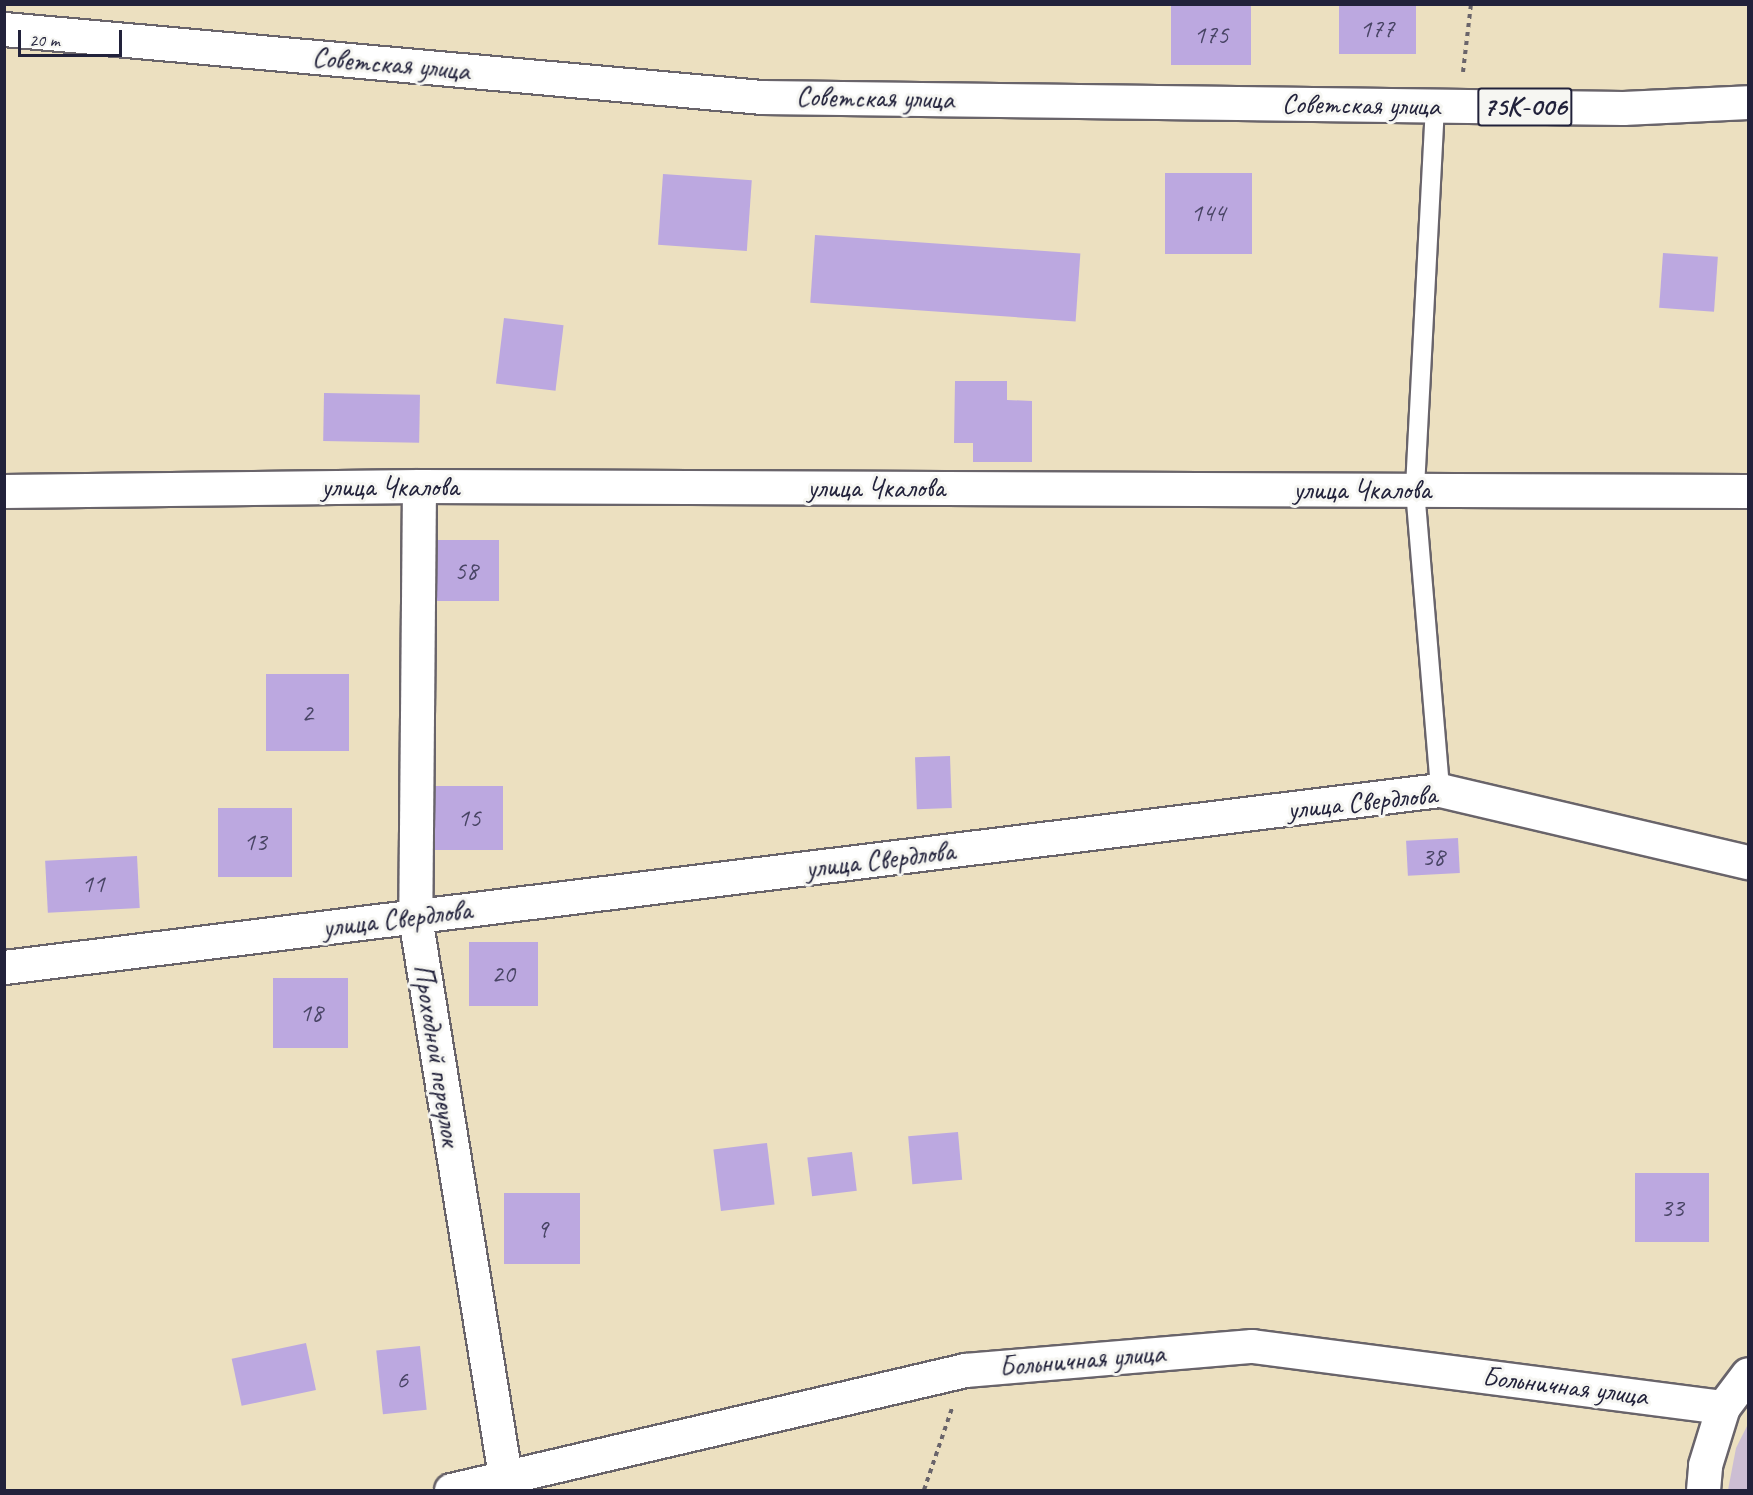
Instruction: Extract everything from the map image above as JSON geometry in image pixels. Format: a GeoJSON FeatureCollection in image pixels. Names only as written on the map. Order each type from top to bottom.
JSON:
{"type":"FeatureCollection","features":[{"type":"Feature","properties":{"kind":"street","name":"Советская улица"},"geometry":{"type":"LineString","coordinates":[[4,29],[762,97],[1623,108],[1749,102]]}},
{"type":"Feature","properties":{"kind":"street","name":"улица Чкалова"},"geometry":{"type":"LineString","coordinates":[[4,491],[419,486],[1749,491]]}},
{"type":"Feature","properties":{"kind":"street","name":"Проходной переулок"},"geometry":{"type":"LineString","coordinates":[[419,486],[415,917],[505,1476]]}},
{"type":"Feature","properties":{"kind":"street","name":"улица Свердлова"},"geometry":{"type":"LineString","coordinates":[[4,967],[1440,790],[1749,862]]}},
{"type":"Feature","properties":{"kind":"street","name":"Больничная улица"},"geometry":{"type":"LineString","coordinates":[[451,1491],[505,1476],[965,1370],[1252,1346],[1724,1407]]}},
{"type":"Feature","properties":{"kind":"street"},"geometry":{"type":"LineString","coordinates":[[1703,1491],[1705,1465],[1724,1407],[1749,1374]]}},
{"type":"Feature","properties":{"kind":"lane"},"geometry":{"type":"LineString","coordinates":[[1436,106],[1415,490],[1440,790]]}},
{"type":"Feature","properties":{"kind":"path"},"geometry":{"type":"LineString","coordinates":[[1463,73],[1471,4]]}},
{"type":"Feature","properties":{"kind":"path"},"geometry":{"type":"LineString","coordinates":[[924,1491],[965,1370]]}},
{"type":"Feature","properties":{"kind":"shaded area"},"geometry":{"type":"Polygon","coordinates":[[[1748,1424],[1748,1490],[1728,1490],[1736,1448],[1748,1424]]]}},
{"type":"Feature","properties":{"kind":"building"},"geometry":{"type":"Polygon","coordinates":[[[1171,4],[1251,4],[1251,65],[1171,65],[1171,4]]]}},
{"type":"Feature","properties":{"kind":"building"},"geometry":{"type":"Polygon","coordinates":[[[1339,4],[1416,4],[1416,54],[1339,54],[1339,4]]]}},
{"type":"Feature","properties":{"kind":"building"},"geometry":{"type":"Polygon","coordinates":[[[1165,173],[1252,173],[1252,254],[1165,254],[1165,173]]]}},
{"type":"Feature","properties":{"kind":"building"},"geometry":{"type":"Polygon","coordinates":[[[663,174],[752,180],[747,251],[658,245],[663,174]]]}},
{"type":"Feature","properties":{"kind":"building"},"geometry":{"type":"Polygon","coordinates":[[[815,235],[1080,254],[1076,321],[810,303],[815,235]]]}},
{"type":"Feature","properties":{"kind":"building"},"geometry":{"type":"Polygon","coordinates":[[[1663,253],[1718,257],[1714,312],[1659,308],[1663,253]]]}},
{"type":"Feature","properties":{"kind":"building"},"geometry":{"type":"Polygon","coordinates":[[[504,318],[564,325],[556,391],[496,384],[504,318]]]}},
{"type":"Feature","properties":{"kind":"building"},"geometry":{"type":"Polygon","coordinates":[[[955,381],[1007,381],[1007,400],[1032,401],[1032,462],[973,462],[973,443],[954,443],[955,381]]]}},
{"type":"Feature","properties":{"kind":"building"},"geometry":{"type":"Polygon","coordinates":[[[324,393],[420,395],[419,443],[323,441],[324,393]]]}},
{"type":"Feature","properties":{"kind":"building"},"geometry":{"type":"Polygon","coordinates":[[[433,540],[499,540],[499,601],[433,601],[433,540]]]}},
{"type":"Feature","properties":{"kind":"building"},"geometry":{"type":"Polygon","coordinates":[[[266,674],[349,674],[349,751],[266,751],[266,674]]]}},
{"type":"Feature","properties":{"kind":"building"},"geometry":{"type":"Polygon","coordinates":[[[950,756],[952,808],[917,809],[915,757],[950,756]]]}},
{"type":"Feature","properties":{"kind":"building"},"geometry":{"type":"Polygon","coordinates":[[[434,786],[503,786],[503,850],[434,850],[434,786]]]}},
{"type":"Feature","properties":{"kind":"building"},"geometry":{"type":"Polygon","coordinates":[[[218,808],[292,808],[292,877],[218,877],[218,808]]]}},
{"type":"Feature","properties":{"kind":"building"},"geometry":{"type":"Polygon","coordinates":[[[1458,838],[1460,873],[1408,876],[1406,841],[1458,838]]]}},
{"type":"Feature","properties":{"kind":"building"},"geometry":{"type":"Polygon","coordinates":[[[137,856],[140,908],[48,913],[45,861],[137,856]]]}},
{"type":"Feature","properties":{"kind":"building"},"geometry":{"type":"Polygon","coordinates":[[[469,942],[538,942],[538,1006],[469,1006],[469,942]]]}},
{"type":"Feature","properties":{"kind":"building"},"geometry":{"type":"Polygon","coordinates":[[[273,978],[348,978],[348,1048],[273,1048],[273,978]]]}},
{"type":"Feature","properties":{"kind":"building"},"geometry":{"type":"Polygon","coordinates":[[[958,1132],[962,1180],[912,1184],[908,1136],[958,1132]]]}},
{"type":"Feature","properties":{"kind":"building"},"geometry":{"type":"Polygon","coordinates":[[[767,1143],[775,1205],[721,1211],[713,1150],[767,1143]]]}},
{"type":"Feature","properties":{"kind":"building"},"geometry":{"type":"Polygon","coordinates":[[[852,1152],[857,1191],[812,1196],[807,1157],[852,1152]]]}},
{"type":"Feature","properties":{"kind":"building"},"geometry":{"type":"Polygon","coordinates":[[[1635,1173],[1709,1173],[1709,1242],[1635,1242],[1635,1173]]]}},
{"type":"Feature","properties":{"kind":"building"},"geometry":{"type":"Polygon","coordinates":[[[504,1193],[580,1193],[580,1264],[504,1264],[504,1193]]]}},
{"type":"Feature","properties":{"kind":"building"},"geometry":{"type":"Polygon","coordinates":[[[306,1343],[316,1390],[242,1406],[232,1359],[306,1343]]]}},
{"type":"Feature","properties":{"kind":"building"},"geometry":{"type":"Polygon","coordinates":[[[420,1346],[427,1410],[383,1414],[376,1351],[420,1346]]]}}]}
